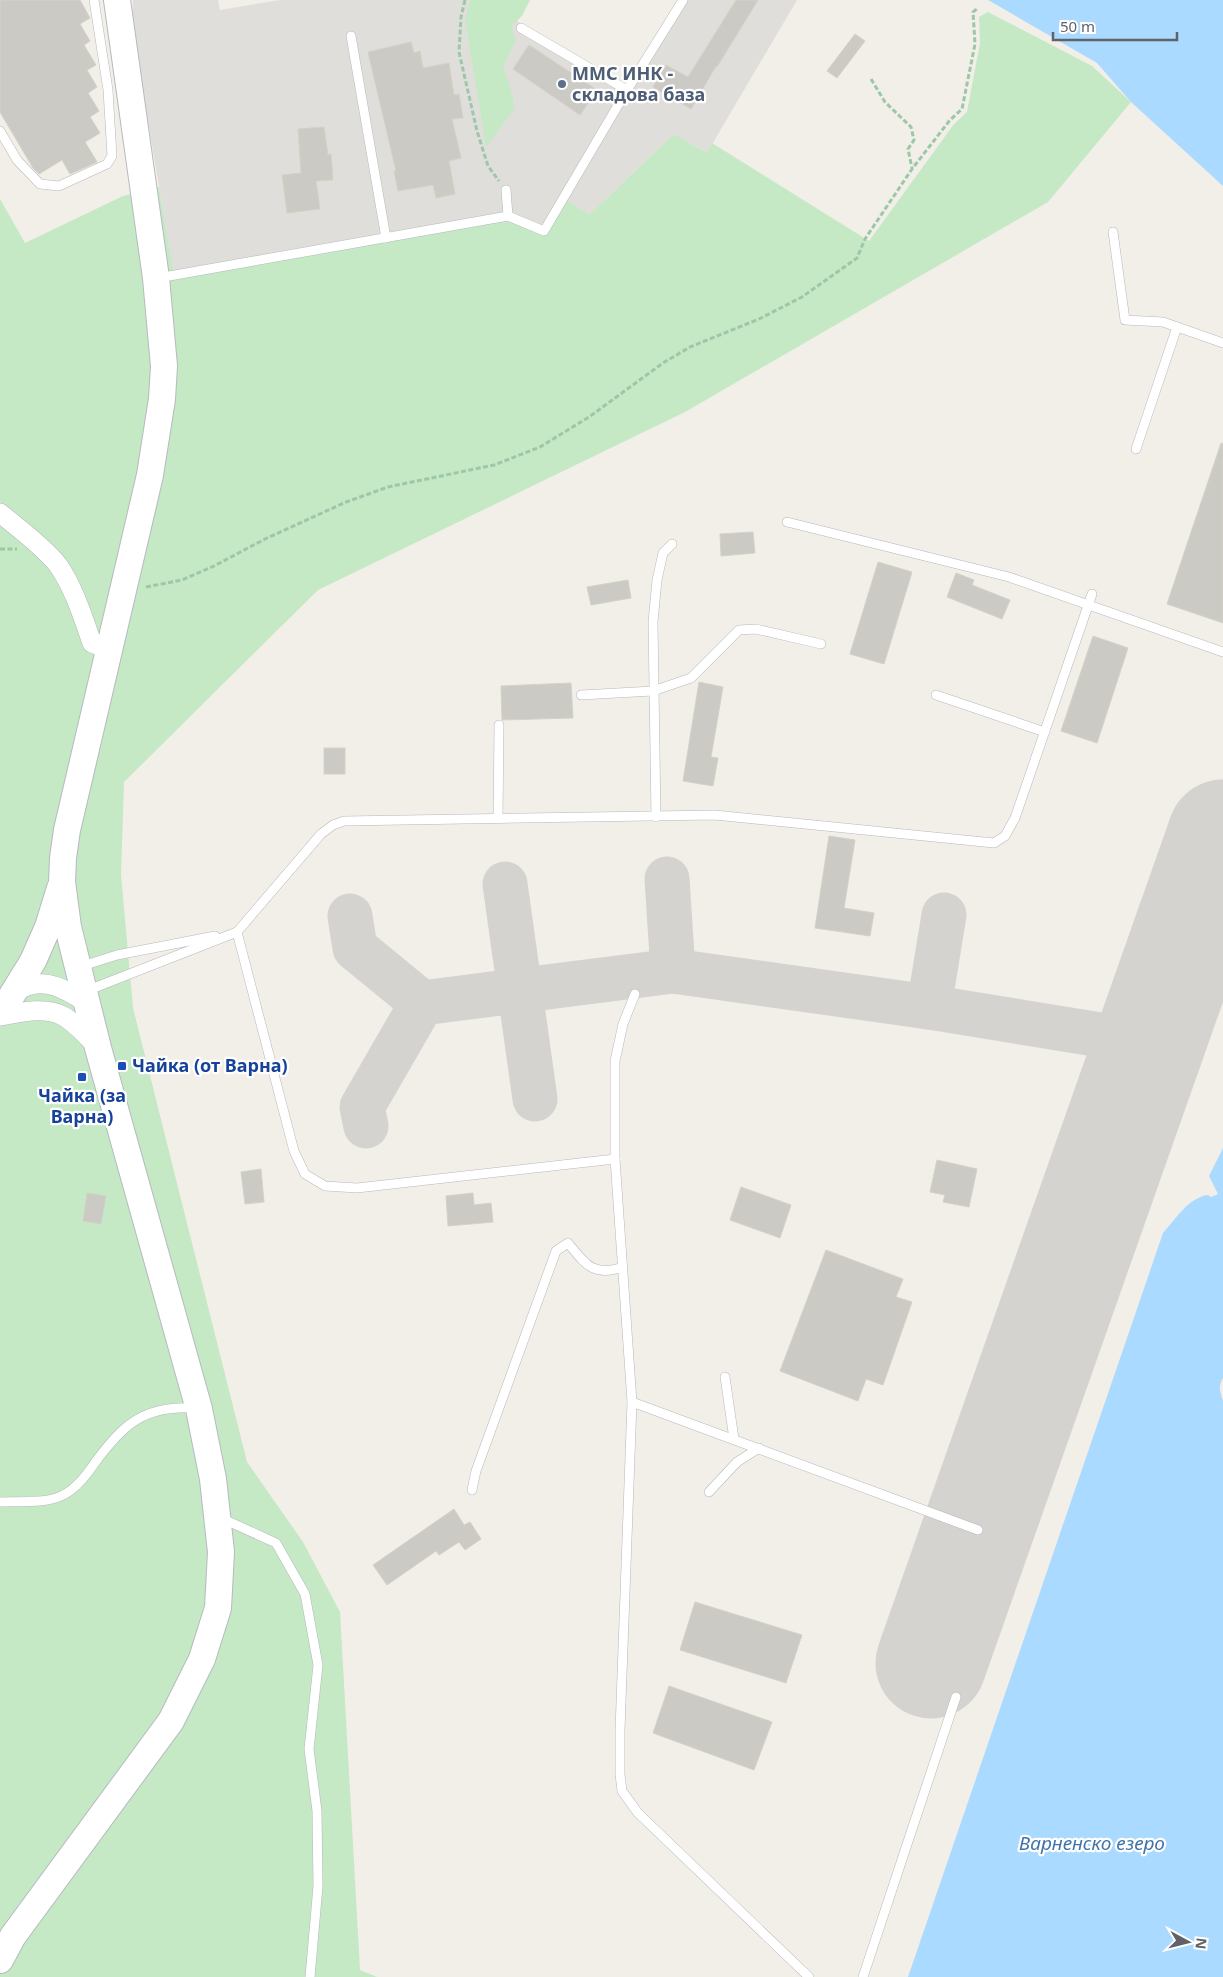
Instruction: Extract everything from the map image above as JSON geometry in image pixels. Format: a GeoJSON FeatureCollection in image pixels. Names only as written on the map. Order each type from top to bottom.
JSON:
{"type":"FeatureCollection","features":[{"type":"Feature","properties":{"kind":"street"},"geometry":{"type":"LineString","coordinates":[[4,1005],[33,960],[48,926],[62,882],[67,830],[150,475],[162,399],[164,366],[156,278],[117,0]]}},
{"type":"Feature","properties":{"kind":"street"},"geometry":{"type":"LineString","coordinates":[[0,513],[25,533],[57,565],[75,597],[92,643],[108,649]]}},
{"type":"Feature","properties":{"kind":"street"},"geometry":{"type":"LineString","coordinates":[[0,1960],[13,1936],[171,1721],[202,1659],[218,1608],[221,1552],[218,1517],[213,1479],[199,1408],[98,1048],[79,988],[62,882]]}},
{"type":"Feature","properties":{"kind":"street"},"geometry":{"type":"LineString","coordinates":[[4,1005],[27,986],[43,983],[79,988]]}},
{"type":"Feature","properties":{"kind":"street"},"geometry":{"type":"LineString","coordinates":[[44,1012],[79,988]]}},
{"type":"Feature","properties":{"kind":"street"},"geometry":{"type":"LineString","coordinates":[[4,1005],[26,1012],[62,1015],[98,1048]]}},
{"type":"Feature","properties":{"kind":"lane"},"geometry":{"type":"LineString","coordinates":[[0,130],[17,160],[40,184],[60,186],[107,164],[112,156],[108,90],[94,0]]}},
{"type":"Feature","properties":{"kind":"lane"},"geometry":{"type":"LineString","coordinates":[[156,278],[508,216],[544,231],[626,90],[683,0]]}},
{"type":"Feature","properties":{"kind":"lane"},"geometry":{"type":"LineString","coordinates":[[521,28],[626,90]]}},
{"type":"Feature","properties":{"kind":"lane"},"geometry":{"type":"LineString","coordinates":[[351,36],[386,238]]}},
{"type":"Feature","properties":{"kind":"lane"},"geometry":{"type":"LineString","coordinates":[[506,190],[508,216]]}},
{"type":"Feature","properties":{"kind":"lane"},"geometry":{"type":"LineString","coordinates":[[1113,232],[1124,320],[1163,322],[1223,343]]}},
{"type":"Feature","properties":{"kind":"lane"},"geometry":{"type":"LineString","coordinates":[[1136,449],[1178,327]]}},
{"type":"Feature","properties":{"kind":"lane"},"geometry":{"type":"LineString","coordinates":[[787,522],[1009,578],[1223,652]]}},
{"type":"Feature","properties":{"kind":"lane"},"geometry":{"type":"LineString","coordinates":[[656,817],[653,622],[663,553],[672,544]]}},
{"type":"Feature","properties":{"kind":"lane"},"geometry":{"type":"LineString","coordinates":[[79,988],[106,984],[237,932],[321,834],[333,825],[344,821],[715,815],[994,843],[1005,836],[1015,818],[1092,594]]}},
{"type":"Feature","properties":{"kind":"lane"},"geometry":{"type":"LineString","coordinates":[[581,695],[653,690],[691,678],[739,630],[756,629],[821,644]]}},
{"type":"Feature","properties":{"kind":"lane"},"geometry":{"type":"LineString","coordinates":[[936,695],[1045,732]]}},
{"type":"Feature","properties":{"kind":"lane"},"geometry":{"type":"LineString","coordinates":[[498,819],[499,725]]}},
{"type":"Feature","properties":{"kind":"lane"},"geometry":{"type":"LineString","coordinates":[[79,988],[118,955],[237,932]]}},
{"type":"Feature","properties":{"kind":"lane"},"geometry":{"type":"LineString","coordinates":[[237,932],[294,1151],[305,1174],[325,1186],[358,1188],[615,1159]]}},
{"type":"Feature","properties":{"kind":"lane"},"geometry":{"type":"LineString","coordinates":[[635,994],[622,1024],[615,1061],[615,1159],[632,1402],[620,1730],[622,1791],[638,1813],[809,1977]]}},
{"type":"Feature","properties":{"kind":"lane"},"geometry":{"type":"LineString","coordinates":[[472,1490],[476,1471],[556,1251],[568,1243],[585,1264],[596,1270],[609,1271],[622,1267]]}},
{"type":"Feature","properties":{"kind":"lane"},"geometry":{"type":"LineString","coordinates":[[725,1377],[734,1439]]}},
{"type":"Feature","properties":{"kind":"lane"},"geometry":{"type":"LineString","coordinates":[[632,1402],[978,1530]]}},
{"type":"Feature","properties":{"kind":"lane"},"geometry":{"type":"LineString","coordinates":[[0,1502],[45,1500],[61,1496],[75,1487],[126,1426],[154,1411],[179,1407],[199,1408]]}},
{"type":"Feature","properties":{"kind":"lane"},"geometry":{"type":"LineString","coordinates":[[710,1492],[737,1462],[758,1448]]}},
{"type":"Feature","properties":{"kind":"lane"},"geometry":{"type":"LineString","coordinates":[[218,1517],[276,1543],[305,1594],[318,1665],[309,1749],[317,1810],[318,1886],[310,1977]]}},
{"type":"Feature","properties":{"kind":"lane"},"geometry":{"type":"LineString","coordinates":[[864,1977],[956,1697]]}},
{"type":"Feature","properties":{"kind":"path"},"geometry":{"type":"LineString","coordinates":[[465,0],[461,17],[459,52],[477,131],[488,166],[506,190]]}},
{"type":"Feature","properties":{"kind":"path"},"geometry":{"type":"LineString","coordinates":[[123,586],[145,587],[182,580],[346,502],[388,487],[494,465],[540,447],[589,416],[663,363],[690,347],[758,319],[802,297],[857,258],[866,239],[912,169],[950,120],[962,109],[974,44],[973,12],[978,8]]}},
{"type":"Feature","properties":{"kind":"path"},"geometry":{"type":"LineString","coordinates":[[871,79],[885,102],[911,127],[914,140],[908,149],[912,169]]}},
{"type":"Feature","properties":{"kind":"shaded area"},"geometry":{"type":"Polygon","coordinates":[[[133,0],[218,0],[220,10],[280,0],[508,0],[521,28],[626,90],[683,0],[797,0],[707,153],[674,134],[589,215],[544,231],[174,275],[132,26],[133,0]]]}},
{"type":"Feature","properties":{"kind":"green space"},"geometry":{"type":"Polygon","coordinates":[[[470,0],[530,0],[522,16],[511,26],[516,40],[503,67],[515,108],[486,147],[465,20],[470,0]]]}},
{"type":"Feature","properties":{"kind":"green space"},"geometry":{"type":"Polygon","coordinates":[[[988,12],[1092,66],[1131,102],[1048,202],[685,412],[318,590],[124,782],[121,875],[133,1008],[247,1462],[303,1542],[340,1612],[360,1970],[377,1977],[0,1977],[0,199],[25,243],[123,196],[159,187],[174,274],[508,216],[544,231],[563,198],[589,215],[674,134],[707,153],[712,143],[869,241],[954,124],[967,112],[980,43],[979,17],[988,12]]]}},
{"type":"Feature","properties":{"kind":"water"},"geometry":{"type":"Polygon","coordinates":[[[988,0],[1223,0],[1223,186],[1131,102],[1097,63],[988,0]]]}},
{"type":"Feature","properties":{"kind":"water","name":"Варненско езеро"},"geometry":{"type":"Polygon","coordinates":[[[1223,1148],[1223,1378],[1220,1389],[1223,1401],[1223,1977],[908,1977],[1163,1233],[1189,1204],[1201,1197],[1208,1195],[1211,1197],[1218,1194],[1209,1176],[1223,1148]]]}},
{"type":"Feature","properties":{"kind":"building"},"geometry":{"type":"Polygon","coordinates":[[[0,0],[80,0],[90,18],[80,24],[90,41],[84,45],[96,65],[87,70],[97,87],[88,93],[99,111],[90,117],[100,133],[85,142],[97,162],[70,174],[62,160],[39,174],[33,168],[0,112],[0,0]]]}},
{"type":"Feature","properties":{"kind":"building"},"geometry":{"type":"Polygon","coordinates":[[[736,0],[758,0],[691,109],[653,87],[666,65],[688,77],[736,0]]]}},
{"type":"Feature","properties":{"kind":"building"},"geometry":{"type":"Polygon","coordinates":[[[855,34],[865,41],[837,78],[827,71],[855,34]]]}},
{"type":"Feature","properties":{"kind":"building"},"geometry":{"type":"Polygon","coordinates":[[[411,42],[414,53],[420,51],[423,68],[449,63],[454,95],[459,94],[463,118],[452,119],[461,158],[449,161],[455,194],[436,198],[433,185],[398,191],[394,171],[396,171],[368,52],[411,42]]]}},
{"type":"Feature","properties":{"kind":"building"},"geometry":{"type":"Polygon","coordinates":[[[529,45],[597,90],[580,115],[513,69],[529,45]]]}},
{"type":"Feature","properties":{"kind":"building"},"geometry":{"type":"Polygon","coordinates":[[[324,127],[328,155],[331,154],[333,180],[316,181],[320,209],[287,213],[282,175],[301,173],[298,129],[324,127]]]}},
{"type":"Feature","properties":{"kind":"building"},"geometry":{"type":"Polygon","coordinates":[[[1221,443],[1223,444],[1223,623],[1167,604],[1221,443]]]}},
{"type":"Feature","properties":{"kind":"building"},"geometry":{"type":"Polygon","coordinates":[[[753,532],[755,553],[721,556],[720,534],[753,532]]]}},
{"type":"Feature","properties":{"kind":"building"},"geometry":{"type":"Polygon","coordinates":[[[878,562],[912,572],[884,664],[850,654],[878,562]]]}},
{"type":"Feature","properties":{"kind":"building"},"geometry":{"type":"Polygon","coordinates":[[[956,573],[974,580],[972,585],[1010,600],[1002,619],[947,597],[956,573]]]}},
{"type":"Feature","properties":{"kind":"building"},"geometry":{"type":"Polygon","coordinates":[[[628,580],[631,598],[591,605],[587,587],[628,580]]]}},
{"type":"Feature","properties":{"kind":"building"},"geometry":{"type":"Polygon","coordinates":[[[1093,636],[1128,648],[1097,743],[1061,731],[1093,636]]]}},
{"type":"Feature","properties":{"kind":"building"},"geometry":{"type":"Polygon","coordinates":[[[699,682],[723,687],[711,757],[718,758],[713,786],[683,781],[699,682]]]}},
{"type":"Feature","properties":{"kind":"building"},"geometry":{"type":"Polygon","coordinates":[[[571,683],[573,718],[502,720],[501,686],[571,683]]]}},
{"type":"Feature","properties":{"kind":"building"},"geometry":{"type":"Polygon","coordinates":[[[324,748],[345,748],[345,774],[324,774],[324,748]]]}},
{"type":"Feature","properties":{"kind":"building"},"geometry":{"type":"Polygon","coordinates":[[[829,836],[855,840],[844,908],[874,913],[870,936],[815,928],[829,836]]]}},
{"type":"Feature","properties":{"kind":"building"},"geometry":{"type":"Polygon","coordinates":[[[937,1160],[977,1169],[969,1207],[943,1202],[945,1195],[930,1192],[937,1160]]]}},
{"type":"Feature","properties":{"kind":"building"},"geometry":{"type":"Polygon","coordinates":[[[261,1169],[264,1202],[245,1204],[241,1172],[261,1169]]]}},
{"type":"Feature","properties":{"kind":"building"},"geometry":{"type":"Polygon","coordinates":[[[741,1187],[791,1205],[780,1238],[730,1220],[741,1187]]]}},
{"type":"Feature","properties":{"kind":"building"},"geometry":{"type":"Polygon","coordinates":[[[87,1193],[106,1196],[101,1224],[83,1221],[87,1193]]]}},
{"type":"Feature","properties":{"kind":"building"},"geometry":{"type":"Polygon","coordinates":[[[473,1193],[474,1205],[491,1203],[493,1222],[448,1226],[446,1196],[473,1193]]]}},
{"type":"Feature","properties":{"kind":"building"},"geometry":{"type":"Polygon","coordinates":[[[826,1250],[903,1279],[896,1297],[912,1302],[883,1385],[866,1379],[858,1401],[780,1371],[826,1250]]]}},
{"type":"Feature","properties":{"kind":"building"},"geometry":{"type":"Polygon","coordinates":[[[454,1509],[464,1525],[470,1522],[481,1539],[465,1550],[459,1542],[439,1555],[436,1551],[387,1585],[373,1565],[454,1509]]]}},
{"type":"Feature","properties":{"kind":"building"},"geometry":{"type":"Polygon","coordinates":[[[695,1602],[802,1635],[786,1683],[680,1650],[695,1602]]]}},
{"type":"Feature","properties":{"kind":"building"},"geometry":{"type":"Polygon","coordinates":[[[669,1686],[772,1722],[754,1770],[653,1733],[669,1686]]]}},
{"type":"Feature","properties":{"kind":"taxiway"},"geometry":{"type":"LineString","coordinates":[[667,879],[673,971]]}},
{"type":"Feature","properties":{"kind":"taxiway"},"geometry":{"type":"LineString","coordinates":[[505,884],[535,1099]]}},
{"type":"Feature","properties":{"kind":"taxiway"},"geometry":{"type":"LineString","coordinates":[[929,1007],[944,915]]}},
{"type":"Feature","properties":{"kind":"taxiway"},"geometry":{"type":"LineString","coordinates":[[350,916],[355,948],[422,1003],[673,971],[929,1007],[1150,1043]]}},
{"type":"Feature","properties":{"kind":"taxiway"},"geometry":{"type":"LineString","coordinates":[[366,1126],[362,1107],[422,1003]]}},
{"type":"Feature","properties":{"kind":"runway"},"geometry":{"type":"LineString","coordinates":[[931,1663],[1223,835]]}},
{"type":"Feature","properties":{"kind":"place","name":"ММС ИНК - складова база"},"geometry":{"type":"Point","coordinates":[562,84]}},
{"type":"Feature","properties":{"kind":"place","name":"Чайка (от Варна)"},"geometry":{"type":"Point","coordinates":[122,1066]}},
{"type":"Feature","properties":{"kind":"place","name":"Чайка (за Варна)"},"geometry":{"type":"Point","coordinates":[82,1077]}}]}
